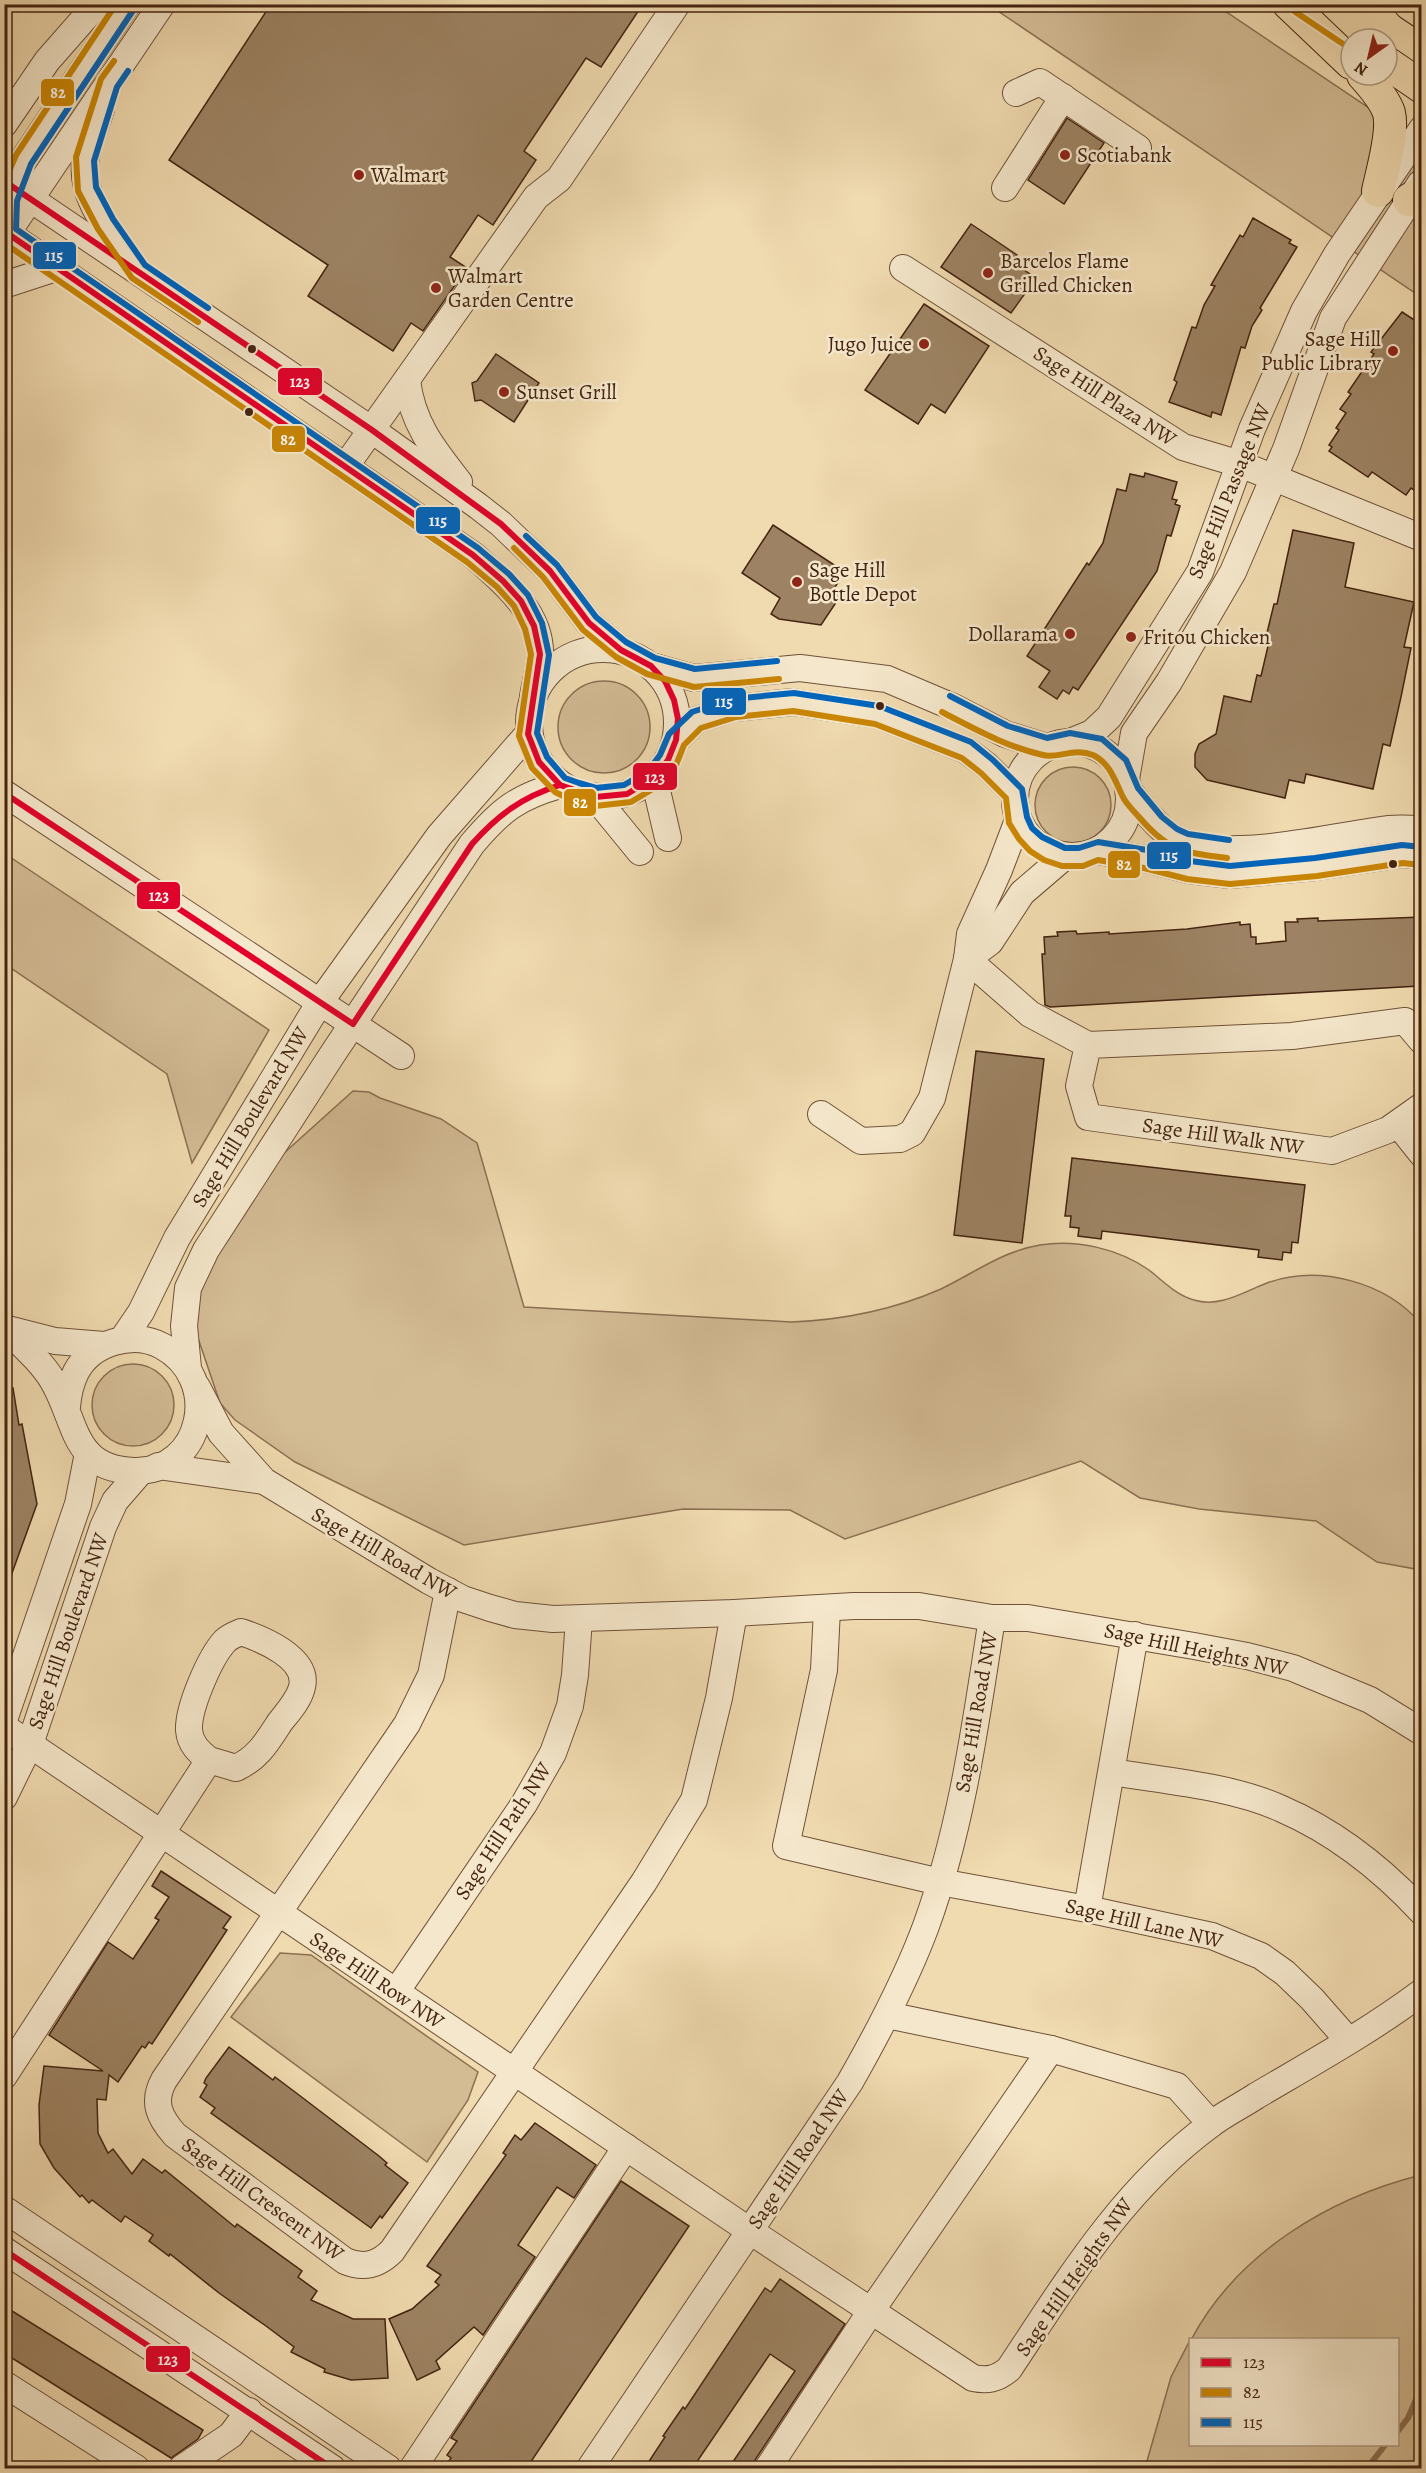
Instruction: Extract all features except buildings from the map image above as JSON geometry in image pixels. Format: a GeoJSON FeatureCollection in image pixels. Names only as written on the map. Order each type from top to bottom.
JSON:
{"type":"FeatureCollection","features":[{"type":"Feature","properties":{"kind":"main road"},"geometry":{"type":"LineString","coordinates":[[1289,4],[1339,52]]}},
{"type":"Feature","properties":{"kind":"main road"},"geometry":{"type":"LineString","coordinates":[[1299,4],[1339,31]]}},
{"type":"Feature","properties":{"kind":"main road"},"geometry":{"type":"LineString","coordinates":[[1410,4],[1422,12]]}},
{"type":"Feature","properties":{"kind":"main road"},"geometry":{"type":"LineString","coordinates":[[1399,71],[1422,87]]}},
{"type":"Feature","properties":{"kind":"main road"},"geometry":{"type":"LineString","coordinates":[[1374,87],[1389,113],[1388,145],[1378,192]]}},
{"type":"Feature","properties":{"kind":"street"},"geometry":{"type":"LineString","coordinates":[[4,124],[47,61],[97,4]]}},
{"type":"Feature","properties":{"kind":"street"},"geometry":{"type":"LineString","coordinates":[[16,188],[372,430],[501,524],[550,571],[589,622],[621,650],[651,666],[665,681],[674,700],[678,719],[676,740],[668,760],[654,778],[627,794],[596,797],[560,785],[539,762],[528,734],[540,654],[534,626],[521,601],[503,581],[473,555],[6,234],[16,188],[23,160],[127,4]]}},
{"type":"Feature","properties":{"kind":"street"},"geometry":{"type":"LineString","coordinates":[[16,188],[109,83],[162,4]]}},
{"type":"Feature","properties":{"kind":"street"},"geometry":{"type":"LineString","coordinates":[[345,467],[536,197],[559,179],[677,4]]}},
{"type":"Feature","properties":{"kind":"street"},"geometry":{"type":"LineString","coordinates":[[4,94],[47,61]]}},
{"type":"Feature","properties":{"kind":"street"},"geometry":{"type":"LineString","coordinates":[[1016,93],[1040,82],[1138,148]]}},
{"type":"Feature","properties":{"kind":"street"},"geometry":{"type":"LineString","coordinates":[[109,83],[85,160],[84,174],[87,189],[95,206],[139,272]]}},
{"type":"Feature","properties":{"kind":"street"},"geometry":{"type":"LineString","coordinates":[[1005,188],[1063,98]]}},
{"type":"Feature","properties":{"kind":"street","name":"Sage Hill Passage NW"},"geometry":{"type":"LineString","coordinates":[[1059,744],[1092,733],[1109,717],[1200,572],[1240,464],[1304,311],[1378,192],[1422,129]]}},
{"type":"Feature","properties":{"kind":"street","name":"Sage Hill Passage NW"},"geometry":{"type":"LineString","coordinates":[[1128,785],[1134,734],[1169,682],[1233,572],[1274,478],[1333,318],[1417,191]]}},
{"type":"Feature","properties":{"kind":"street"},"geometry":{"type":"LineString","coordinates":[[4,285],[56,268]]}},
{"type":"Feature","properties":{"kind":"street","name":"Sage Hill Plaza NW"},"geometry":{"type":"LineString","coordinates":[[903,268],[1183,447],[1240,464],[1422,538]]}},
{"type":"Feature","properties":{"kind":"street"},"geometry":{"type":"LineString","coordinates":[[407,380],[410,403],[428,442],[478,506]]}},
{"type":"Feature","properties":{"kind":"street"},"geometry":{"type":"LineString","coordinates":[[533,697],[544,678],[559,663],[578,653],[599,649],[621,650]]}},
{"type":"Feature","properties":{"kind":"street"},"geometry":{"type":"LineString","coordinates":[[651,666],[694,678],[800,668],[887,680],[953,707],[1005,734],[1059,744],[1098,747],[1114,761],[1128,785],[1156,823],[1172,837],[1185,843],[1219,849],[1265,849],[1392,829],[1422,829]]}},
{"type":"Feature","properties":{"kind":"street"},"geometry":{"type":"LineString","coordinates":[[676,740],[696,720],[734,708],[793,702],[877,715],[966,750],[987,766],[1015,794]]}},
{"type":"Feature","properties":{"kind":"street","name":"Sage Hill Boulevard NW"},"geometry":{"type":"LineString","coordinates":[[113,1342],[141,1312],[177,1238],[320,1002],[439,836],[528,734]]}},
{"type":"Feature","properties":{"kind":"street"},"geometry":{"type":"LineString","coordinates":[[1059,744],[1035,755],[1025,766],[1018,779],[1015,794],[1018,820],[1025,833],[1049,852],[1064,857],[1081,857],[1097,852],[1112,842],[1123,827],[1129,810],[1128,785]]}},
{"type":"Feature","properties":{"kind":"street"},"geometry":{"type":"LineString","coordinates":[[654,778],[668,838]]}},
{"type":"Feature","properties":{"kind":"street","name":"Sage Hill Boulevard NW"},"geometry":{"type":"LineString","coordinates":[[193,1377],[184,1326],[188,1288],[206,1250],[466,853],[493,820],[512,804],[539,791],[560,785]]}},
{"type":"Feature","properties":{"kind":"street"},"geometry":{"type":"LineString","coordinates":[[4,793],[401,1056]]}},
{"type":"Feature","properties":{"kind":"street"},"geometry":{"type":"LineString","coordinates":[[596,797],[640,852]]}},
{"type":"Feature","properties":{"kind":"street"},"geometry":{"type":"LineString","coordinates":[[821,1114],[861,1142],[900,1139],[912,1133],[932,1098],[967,959],[970,934],[999,870],[1018,820]]}},
{"type":"Feature","properties":{"kind":"street"},"geometry":{"type":"LineString","coordinates":[[1097,852],[1146,859],[1188,870],[1230,875],[1316,867],[1403,854],[1422,856]]}},
{"type":"Feature","properties":{"kind":"street"},"geometry":{"type":"LineString","coordinates":[[967,959],[990,942],[1022,893],[1064,857]]}},
{"type":"Feature","properties":{"kind":"street"},"geometry":{"type":"LineString","coordinates":[[967,959],[1030,1014],[1088,1045],[1292,1036],[1405,1021],[1422,1041]]}},
{"type":"Feature","properties":{"kind":"street","name":"Sage Hill Walk NW"},"geometry":{"type":"LineString","coordinates":[[1088,1045],[1079,1086],[1088,1117],[1332,1151],[1388,1130],[1422,1106]]}},
{"type":"Feature","properties":{"kind":"street"},"geometry":{"type":"LineString","coordinates":[[1398,1124],[1422,1154]]}},
{"type":"Feature","properties":{"kind":"street"},"geometry":{"type":"LineString","coordinates":[[5,1328],[55,1341],[113,1342],[141,1339],[159,1344],[176,1354],[193,1377],[200,1406],[196,1425],[188,1442],[175,1457],[149,1469],[123,1470],[106,1465],[88,1453],[79,1443],[70,1426],[67,1407],[69,1389],[76,1371],[88,1356],[113,1342]]}},
{"type":"Feature","properties":{"kind":"street"},"geometry":{"type":"LineString","coordinates":[[5,1328],[52,1379],[67,1407]]}},
{"type":"Feature","properties":{"kind":"street","name":"Sage Hill Road NW"},"geometry":{"type":"LineString","coordinates":[[193,1377],[221,1433],[264,1481],[448,1591],[463,1599],[515,1615],[579,1619],[919,1606],[992,1618],[959,1810],[940,1882],[926,1925],[887,2015],[850,2082],[590,2469]]}},
{"type":"Feature","properties":{"kind":"street","name":"Sage Hill Boulevard NW"},"geometry":{"type":"LineString","coordinates":[[4,1720],[78,1504],[88,1453]]}},
{"type":"Feature","properties":{"kind":"street","name":"Sage Hill Boulevard NW"},"geometry":{"type":"LineString","coordinates":[[4,1797],[30,1744],[103,1527],[115,1501],[149,1469]]}},
{"type":"Feature","properties":{"kind":"street","name":"Sage Hill Road NW"},"geometry":{"type":"LineString","coordinates":[[149,1469],[264,1481]]}},
{"type":"Feature","properties":{"kind":"street","name":"Sage Hill Crescent NW"},"geometry":{"type":"LineString","coordinates":[[448,1591],[431,1675],[407,1724],[159,2088],[158,2108],[161,2117],[175,2135],[345,2261],[361,2266],[378,2263],[392,2251],[644,1882],[694,1800],[719,1698],[734,1613]]}},
{"type":"Feature","properties":{"kind":"street","name":"Sage Hill Lane NW"},"geometry":{"type":"LineString","coordinates":[[827,1609],[824,1670],[786,1846],[940,1882],[1087,1909],[1212,1936],[1261,1956],[1285,1973],[1312,1998],[1348,2040]]}},
{"type":"Feature","properties":{"kind":"street","name":"Sage Hill Heights NW"},"geometry":{"type":"LineString","coordinates":[[992,1618],[1028,1618],[1135,1635],[1246,1656],[1293,1668],[1370,1700],[1422,1732]]}},
{"type":"Feature","properties":{"kind":"street","name":"Sage Hill Path NW"},"geometry":{"type":"LineString","coordinates":[[396,1992],[524,1804],[553,1753],[570,1706],[579,1619]]}},
{"type":"Feature","properties":{"kind":"street"},"geometry":{"type":"LineString","coordinates":[[241,1632],[284,1651],[298,1668],[303,1683],[299,1695],[261,1752],[249,1762],[236,1768],[209,1760],[195,1749],[189,1731],[196,1696],[214,1656],[227,1639],[241,1632]]}},
{"type":"Feature","properties":{"kind":"street"},"geometry":{"type":"LineString","coordinates":[[1087,1909],[1135,1635]]}},
{"type":"Feature","properties":{"kind":"street","name":"Sage Hill Row NW"},"geometry":{"type":"LineString","coordinates":[[4,1727],[750,2231]]}},
{"type":"Feature","properties":{"kind":"street"},"geometry":{"type":"LineString","coordinates":[[4,2076],[209,1760]]}},
{"type":"Feature","properties":{"kind":"street"},"geometry":{"type":"LineString","coordinates":[[1112,1772],[1229,1792],[1282,1808],[1346,1845],[1401,1890],[1422,1912]]}},
{"type":"Feature","properties":{"kind":"street","name":"Sage Hill Heights NW"},"geometry":{"type":"LineString","coordinates":[[750,2231],[973,2378],[985,2381],[999,2377],[1009,2369],[1110,2221],[1141,2186],[1211,2124],[1422,1992]]}},
{"type":"Feature","properties":{"kind":"street"},"geometry":{"type":"LineString","coordinates":[[887,2015],[1051,2049],[1177,2086],[1211,2124]]}},
{"type":"Feature","properties":{"kind":"street"},"geometry":{"type":"LineString","coordinates":[[768,2469],[871,2311],[1051,2049]]}},
{"type":"Feature","properties":{"kind":"street"},"geometry":{"type":"LineString","coordinates":[[413,2469],[626,2147]]}},
{"type":"Feature","properties":{"kind":"street"},"geometry":{"type":"LineString","coordinates":[[4,2209],[388,2469]]}},
{"type":"Feature","properties":{"kind":"street"},"geometry":{"type":"LineString","coordinates":[[4,2250],[332,2469]]}},
{"type":"Feature","properties":{"kind":"street"},"geometry":{"type":"LineString","coordinates":[[4,2384],[136,2469]]}},
{"type":"Feature","properties":{"kind":"street"},"geometry":{"type":"LineString","coordinates":[[182,2469],[231,2435],[249,2412]]}},
{"type":"Feature","properties":{"kind":"shaded area"},"geometry":{"type":"Polygon","coordinates":[[[989,5],[1216,5],[1421,143],[1421,297],[989,5]]]}},
{"type":"Feature","properties":{"kind":"shaded area"},"geometry":{"type":"Polygon","coordinates":[[[604,681],[621,685],[636,695],[646,710],[650,727],[646,744],[636,759],[621,769],[604,773],[587,769],[572,759],[562,744],[558,727],[562,710],[572,695],[587,685],[604,681]]]}},
{"type":"Feature","properties":{"kind":"shaded area"},"geometry":{"type":"Polygon","coordinates":[[[1081,767],[1094,773],[1105,784],[1111,797],[1109,820],[1094,837],[1081,843],[1065,843],[1052,837],[1037,820],[1035,797],[1041,784],[1058,769],[1081,767]]]}},
{"type":"Feature","properties":{"kind":"shaded area"},"geometry":{"type":"Polygon","coordinates":[[[4,853],[269,1030],[192,1163],[167,1074],[5,964],[4,853]]]}},
{"type":"Feature","properties":{"kind":"shaded area"},"geometry":{"type":"Polygon","coordinates":[[[353,1091],[369,1092],[441,1119],[477,1143],[524,1307],[791,1322],[830,1319],[868,1313],[905,1303],[941,1289],[1014,1252],[1054,1243],[1097,1247],[1125,1256],[1149,1270],[1181,1295],[1204,1302],[1222,1301],[1267,1283],[1308,1275],[1350,1281],[1371,1288],[1406,1309],[1421,1324],[1421,1570],[1377,1562],[1316,1521],[1199,1509],[1140,1498],[1081,1461],[845,1539],[790,1510],[683,1509],[464,1545],[295,1462],[235,1420],[220,1403],[198,1338],[195,1319],[199,1296],[213,1259],[273,1163],[353,1091]]]}},
{"type":"Feature","properties":{"kind":"shaded area"},"geometry":{"type":"Polygon","coordinates":[[[133,1364],[149,1367],[162,1376],[171,1389],[174,1405],[171,1421],[162,1434],[149,1443],[133,1446],[117,1443],[104,1434],[95,1421],[92,1405],[95,1389],[104,1376],[117,1367],[133,1364]]]}},
{"type":"Feature","properties":{"kind":"shaded area"},"geometry":{"type":"Polygon","coordinates":[[[280,1953],[311,1955],[478,2072],[468,2100],[427,2162],[231,2017],[280,1953]]]}},
{"type":"Feature","properties":{"kind":"shaded area"},"geometry":{"type":"Polygon","coordinates":[[[1421,2175],[1421,2468],[1145,2468],[1171,2377],[1189,2342],[1189,2446],[1399,2446],[1399,2338],[1192,2338],[1210,2309],[1233,2281],[1260,2256],[1320,2214],[1387,2185],[1421,2175]]]}},
{"type":"Feature","properties":{"kind":"waterway"},"geometry":{"type":"LineString","coordinates":[[1399,2430],[1408,2418],[1422,2386]]}},
{"type":"Feature","properties":{"kind":"waterway"},"geometry":{"type":"LineString","coordinates":[[1367,2468],[1384,2446]]}},
{"type":"Feature","properties":{"kind":"transit line","name":"82"},"geometry":{"type":"LineString","coordinates":[[4,183],[16,155],[116,4]]}},
{"type":"Feature","properties":{"kind":"transit line","name":"115"},"geometry":{"type":"LineString","coordinates":[[134,9],[31,164],[17,201],[16,229],[478,548],[509,574],[528,595],[542,623],[549,655],[537,733],[547,757],[565,778],[596,788],[624,785],[648,771],[660,755],[669,734],[692,712],[732,699],[794,693],[879,706],[971,742],[1022,789],[1027,817],[1032,828],[1042,837],[1065,848],[1079,848],[1098,842],[1147,850],[1190,861],[1230,866],[1315,858],[1402,845],[1422,847]]}},
{"type":"Feature","properties":{"kind":"transit line","name":"82"},"geometry":{"type":"LineString","coordinates":[[1294,11],[1339,41]]}},
{"type":"Feature","properties":{"kind":"transit line","name":"82"},"geometry":{"type":"LineString","coordinates":[[114,61],[101,79],[76,157],[78,191],[98,229],[132,278],[198,322]]}},
{"type":"Feature","properties":{"kind":"transit line","name":"115"},"geometry":{"type":"LineString","coordinates":[[128,71],[117,87],[94,161],[96,187],[113,219],[145,265],[208,308]]}},
{"type":"Feature","properties":{"kind":"transit line","name":"123"},"geometry":{"type":"LineString","coordinates":[[4,181],[372,430],[501,524],[550,571],[589,623],[621,650],[651,666],[665,681],[674,700],[678,719],[676,740],[668,760],[654,778],[627,794],[595,797],[560,785],[539,762],[528,734],[540,654],[534,626],[521,601],[503,581],[473,555],[4,231]]}},
{"type":"Feature","properties":{"kind":"transit line","name":"82"},"geometry":{"type":"LineString","coordinates":[[4,243],[467,562],[497,587],[514,606],[525,629],[531,654],[519,736],[532,768],[555,792],[573,801],[595,806],[631,802],[661,784],[676,765],[684,745],[701,728],[736,717],[793,711],[875,724],[962,758],[1006,798],[1009,823],[1030,851],[1044,860],[1062,866],[1083,866],[1098,860],[1187,879],[1230,884],[1317,876],[1403,863],[1421,865]]}},
{"type":"Feature","properties":{"kind":"transit line","name":"115"},"geometry":{"type":"LineString","coordinates":[[526,536],[557,565],[596,617],[626,642],[655,658],[695,669],[777,661]]}},
{"type":"Feature","properties":{"kind":"transit line","name":"82"},"geometry":{"type":"LineString","coordinates":[[514,548],[543,577],[583,630],[616,657],[647,674],[694,687],[779,679]]}},
{"type":"Feature","properties":{"kind":"transit line","name":"115"},"geometry":{"type":"LineString","coordinates":[[950,696],[1008,726],[1047,738],[1070,733],[1102,739],[1126,760],[1138,788],[1162,817],[1177,829],[1188,834],[1229,840]]}},
{"type":"Feature","properties":{"kind":"transit line","name":"82"},"geometry":{"type":"LineString","coordinates":[[942,712],[991,737],[1030,752],[1049,756],[1079,752],[1099,758],[1108,767],[1127,804],[1159,837],[1168,844],[1188,852],[1227,858]]}},
{"type":"Feature","properties":{"kind":"transit line","name":"123"},"geometry":{"type":"LineString","coordinates":[[4,793],[353,1024],[472,844],[491,824],[522,801],[560,785]]}},
{"type":"Feature","properties":{"kind":"transit line","name":"123"},"geometry":{"type":"LineString","coordinates":[[4,2250],[332,2468]]}},
{"type":"Feature","properties":{"kind":"place","name":"Scotiabank"},"geometry":{"type":"Point","coordinates":[1065,155]}},
{"type":"Feature","properties":{"kind":"place","name":"Walmart"},"geometry":{"type":"Point","coordinates":[359,175]}},
{"type":"Feature","properties":{"kind":"place","name":"Barcelos Flame Grilled Chicken"},"geometry":{"type":"Point","coordinates":[988,273]}},
{"type":"Feature","properties":{"kind":"place","name":"Walmart Garden Centre"},"geometry":{"type":"Point","coordinates":[436,288]}},
{"type":"Feature","properties":{"kind":"place","name":"Jugo Juice"},"geometry":{"type":"Point","coordinates":[924,344]}},
{"type":"Feature","properties":{"kind":"place","name":"Sage Hill Public Library"},"geometry":{"type":"Point","coordinates":[1393,351]}},
{"type":"Feature","properties":{"kind":"place","name":"Sunset Grill"},"geometry":{"type":"Point","coordinates":[504,392]}},
{"type":"Feature","properties":{"kind":"place","name":"Sage Hill Bottle Depot"},"geometry":{"type":"Point","coordinates":[797,582]}},
{"type":"Feature","properties":{"kind":"place","name":"Dollarama"},"geometry":{"type":"Point","coordinates":[1070,634]}},
{"type":"Feature","properties":{"kind":"place","name":"Fritou Chicken"},"geometry":{"type":"Point","coordinates":[1131,637]}}]}
